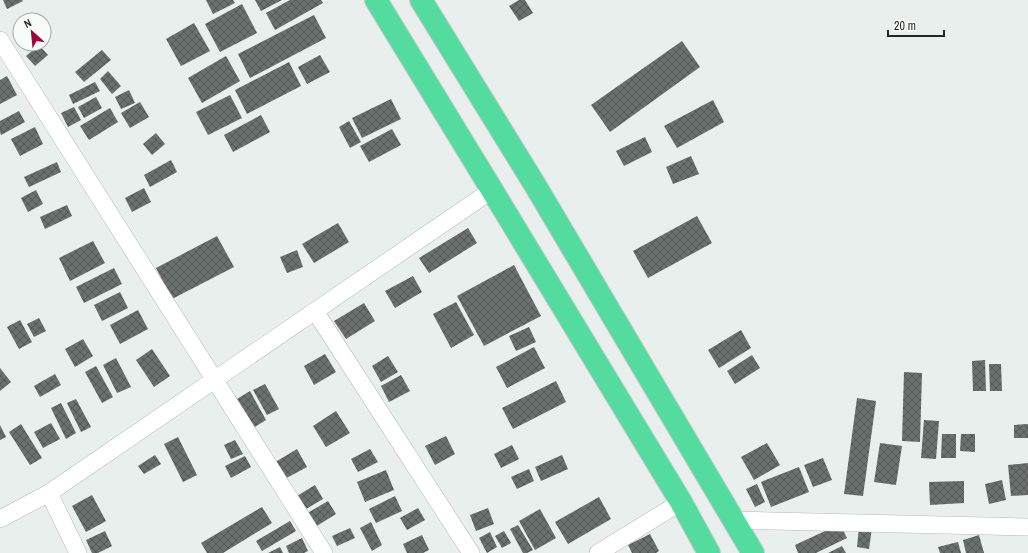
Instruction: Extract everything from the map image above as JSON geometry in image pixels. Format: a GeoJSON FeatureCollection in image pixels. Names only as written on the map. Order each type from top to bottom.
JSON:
{"type":"FeatureCollection","features":[{"type":"Feature","properties":{"kind":"highway"},"geometry":{"type":"LineString","coordinates":[[376,0],[681,502],[710,553]]}},
{"type":"Feature","properties":{"kind":"highway"},"geometry":{"type":"LineString","coordinates":[[421,0],[531,178],[753,553]]}},
{"type":"Feature","properties":{"kind":"street"},"geometry":{"type":"LineString","coordinates":[[0,40],[324,553]]}},
{"type":"Feature","properties":{"kind":"street"},"geometry":{"type":"LineString","coordinates":[[0,519],[49,493],[492,190]]}},
{"type":"Feature","properties":{"kind":"street"},"geometry":{"type":"LineString","coordinates":[[315,311],[472,553]]}},
{"type":"Feature","properties":{"kind":"street"},"geometry":{"type":"LineString","coordinates":[[49,493],[78,553]]}},
{"type":"Feature","properties":{"kind":"street"},"geometry":{"type":"LineString","coordinates":[[598,553],[681,502]]}},
{"type":"Feature","properties":{"kind":"street"},"geometry":{"type":"LineString","coordinates":[[733,520],[1028,528]]}},
{"type":"Feature","properties":{"kind":"building"},"geometry":{"type":"Polygon","coordinates":[[[3,0],[22,0],[23,1],[7,9],[3,0]]]}},
{"type":"Feature","properties":{"kind":"building"},"geometry":{"type":"Polygon","coordinates":[[[206,0],[233,0],[235,3],[213,14],[206,0]]]}},
{"type":"Feature","properties":{"kind":"building"},"geometry":{"type":"Polygon","coordinates":[[[255,0],[282,0],[261,11],[255,0]]]}},
{"type":"Feature","properties":{"kind":"building"},"geometry":{"type":"Polygon","coordinates":[[[290,0],[321,0],[323,3],[275,30],[266,13],[290,0]]]}},
{"type":"Feature","properties":{"kind":"building"},"geometry":{"type":"Polygon","coordinates":[[[519,0],[525,0],[533,13],[519,21],[509,6],[519,0]]]}},
{"type":"Feature","properties":{"kind":"building"},"geometry":{"type":"Polygon","coordinates":[[[242,4],[257,33],[220,52],[205,24],[242,4]]]}},
{"type":"Feature","properties":{"kind":"building"},"geometry":{"type":"Polygon","coordinates":[[[314,15],[326,38],[250,78],[238,54],[314,15]]]}},
{"type":"Feature","properties":{"kind":"building"},"geometry":{"type":"Polygon","coordinates":[[[194,23],[210,51],[181,66],[166,39],[194,23]]]}},
{"type":"Feature","properties":{"kind":"building"},"geometry":{"type":"Polygon","coordinates":[[[682,41],[700,67],[610,132],[591,105],[682,41]]]}},
{"type":"Feature","properties":{"kind":"building"},"geometry":{"type":"Polygon","coordinates":[[[102,50],[111,60],[84,82],[75,72],[102,50]]]}},
{"type":"Feature","properties":{"kind":"building"},"geometry":{"type":"Polygon","coordinates":[[[31,52],[45,52],[48,55],[35,66],[26,56],[31,52]]]}},
{"type":"Feature","properties":{"kind":"building"},"geometry":{"type":"Polygon","coordinates":[[[320,55],[330,72],[307,84],[298,67],[320,55]]]}},
{"type":"Feature","properties":{"kind":"building"},"geometry":{"type":"Polygon","coordinates":[[[226,56],[240,81],[202,103],[188,78],[226,56]]]}},
{"type":"Feature","properties":{"kind":"building"},"geometry":{"type":"Polygon","coordinates":[[[289,62],[301,86],[247,114],[235,90],[289,62]]]}},
{"type":"Feature","properties":{"kind":"building"},"geometry":{"type":"Polygon","coordinates":[[[108,71],[121,86],[112,94],[100,79],[108,71]]]}},
{"type":"Feature","properties":{"kind":"building"},"geometry":{"type":"Polygon","coordinates":[[[7,76],[17,95],[0,104],[0,80],[7,76]]]}},
{"type":"Feature","properties":{"kind":"building"},"geometry":{"type":"Polygon","coordinates":[[[95,82],[100,91],[73,104],[69,95],[95,82]]]}},
{"type":"Feature","properties":{"kind":"building"},"geometry":{"type":"Polygon","coordinates":[[[129,90],[135,103],[121,109],[115,97],[129,90]]]}},
{"type":"Feature","properties":{"kind":"building"},"geometry":{"type":"Polygon","coordinates":[[[230,95],[242,118],[208,135],[196,112],[230,95]]]}},
{"type":"Feature","properties":{"kind":"building"},"geometry":{"type":"Polygon","coordinates":[[[96,97],[102,108],[84,118],[78,107],[96,97]]]}},
{"type":"Feature","properties":{"kind":"building"},"geometry":{"type":"Polygon","coordinates":[[[391,99],[401,119],[362,138],[352,118],[391,99]]]}},
{"type":"Feature","properties":{"kind":"building"},"geometry":{"type":"Polygon","coordinates":[[[713,100],[724,122],[677,148],[664,126],[713,100]]]}},
{"type":"Feature","properties":{"kind":"building"},"geometry":{"type":"Polygon","coordinates":[[[140,102],[149,117],[130,128],[121,113],[140,102]]]}},
{"type":"Feature","properties":{"kind":"building"},"geometry":{"type":"Polygon","coordinates":[[[74,107],[81,120],[68,127],[61,113],[74,107]]]}},
{"type":"Feature","properties":{"kind":"building"},"geometry":{"type":"Polygon","coordinates":[[[110,108],[118,122],[89,140],[80,126],[110,108]]]}},
{"type":"Feature","properties":{"kind":"building"},"geometry":{"type":"Polygon","coordinates":[[[19,111],[25,122],[1,135],[0,121],[19,111]]]}},
{"type":"Feature","properties":{"kind":"building"},"geometry":{"type":"Polygon","coordinates":[[[261,115],[270,132],[233,152],[224,135],[261,115]]]}},
{"type":"Feature","properties":{"kind":"building"},"geometry":{"type":"Polygon","coordinates":[[[349,121],[361,142],[350,148],[339,127],[349,121]]]}},
{"type":"Feature","properties":{"kind":"building"},"geometry":{"type":"Polygon","coordinates":[[[35,127],[43,144],[20,156],[11,139],[35,127]]]}},
{"type":"Feature","properties":{"kind":"building"},"geometry":{"type":"Polygon","coordinates":[[[392,129],[401,145],[369,162],[360,146],[392,129]]]}},
{"type":"Feature","properties":{"kind":"building"},"geometry":{"type":"Polygon","coordinates":[[[156,133],[165,144],[152,155],[143,144],[156,133]]]}},
{"type":"Feature","properties":{"kind":"building"},"geometry":{"type":"Polygon","coordinates":[[[645,137],[652,152],[624,166],[616,151],[645,137]]]}},
{"type":"Feature","properties":{"kind":"building"},"geometry":{"type":"Polygon","coordinates":[[[691,156],[699,174],[673,184],[666,167],[691,156]]]}},
{"type":"Feature","properties":{"kind":"building"},"geometry":{"type":"Polygon","coordinates":[[[171,160],[177,172],[150,187],[144,175],[171,160]]]}},
{"type":"Feature","properties":{"kind":"building"},"geometry":{"type":"Polygon","coordinates":[[[57,162],[61,172],[29,187],[24,177],[57,162]]]}},
{"type":"Feature","properties":{"kind":"building"},"geometry":{"type":"Polygon","coordinates":[[[144,188],[151,202],[132,212],[125,198],[144,188]]]}},
{"type":"Feature","properties":{"kind":"building"},"geometry":{"type":"Polygon","coordinates":[[[36,190],[43,204],[28,212],[21,198],[36,190]]]}},
{"type":"Feature","properties":{"kind":"building"},"geometry":{"type":"Polygon","coordinates":[[[67,205],[72,216],[45,229],[40,217],[67,205]]]}},
{"type":"Feature","properties":{"kind":"building"},"geometry":{"type":"Polygon","coordinates":[[[697,216],[712,243],[648,278],[633,251],[697,216]]]}},
{"type":"Feature","properties":{"kind":"building"},"geometry":{"type":"Polygon","coordinates":[[[338,223],[349,242],[314,263],[302,244],[338,223]]]}},
{"type":"Feature","properties":{"kind":"building"},"geometry":{"type":"Polygon","coordinates":[[[468,228],[477,243],[429,273],[419,258],[468,228]]]}},
{"type":"Feature","properties":{"kind":"building"},"geometry":{"type":"Polygon","coordinates":[[[217,236],[234,267],[172,299],[156,268],[217,236]]]}},
{"type":"Feature","properties":{"kind":"building"},"geometry":{"type":"Polygon","coordinates":[[[93,241],[105,263],[70,281],[59,258],[93,241]]]}},
{"type":"Feature","properties":{"kind":"building"},"geometry":{"type":"Polygon","coordinates":[[[297,250],[303,267],[287,273],[280,257],[297,250]]]}},
{"type":"Feature","properties":{"kind":"building"},"geometry":{"type":"Polygon","coordinates":[[[514,265],[541,316],[484,346],[457,296],[514,265]]]}},
{"type":"Feature","properties":{"kind":"building"},"geometry":{"type":"Polygon","coordinates":[[[114,268],[122,284],[84,303],[76,287],[114,268]]]}},
{"type":"Feature","properties":{"kind":"building"},"geometry":{"type":"Polygon","coordinates":[[[413,276],[422,292],[395,308],[385,291],[413,276]]]}},
{"type":"Feature","properties":{"kind":"building"},"geometry":{"type":"Polygon","coordinates":[[[120,292],[128,308],[102,321],[94,305],[120,292]]]}},
{"type":"Feature","properties":{"kind":"building"},"geometry":{"type":"Polygon","coordinates":[[[456,302],[474,335],[451,348],[433,314],[456,302]]]}},
{"type":"Feature","properties":{"kind":"building"},"geometry":{"type":"Polygon","coordinates":[[[364,303],[375,321],[346,339],[334,321],[364,303]]]}},
{"type":"Feature","properties":{"kind":"building"},"geometry":{"type":"Polygon","coordinates":[[[138,310],[148,329],[120,344],[110,325],[138,310]]]}},
{"type":"Feature","properties":{"kind":"building"},"geometry":{"type":"Polygon","coordinates":[[[39,318],[46,331],[34,337],[27,324],[39,318]]]}},
{"type":"Feature","properties":{"kind":"building"},"geometry":{"type":"Polygon","coordinates":[[[20,320],[32,342],[19,349],[7,327],[20,320]]]}},
{"type":"Feature","properties":{"kind":"building"},"geometry":{"type":"Polygon","coordinates":[[[529,327],[536,342],[516,351],[509,336],[529,327]]]}},
{"type":"Feature","properties":{"kind":"building"},"geometry":{"type":"Polygon","coordinates":[[[741,330],[751,348],[719,368],[708,350],[741,330]]]}},
{"type":"Feature","properties":{"kind":"building"},"geometry":{"type":"Polygon","coordinates":[[[83,339],[93,356],[75,367],[65,349],[83,339]]]}},
{"type":"Feature","properties":{"kind":"building"},"geometry":{"type":"Polygon","coordinates":[[[534,347],[545,368],[507,388],[496,367],[534,347]]]}},
{"type":"Feature","properties":{"kind":"building"},"geometry":{"type":"Polygon","coordinates":[[[152,349],[170,376],[154,387],[136,360],[152,349]]]}},
{"type":"Feature","properties":{"kind":"building"},"geometry":{"type":"Polygon","coordinates":[[[325,354],[336,372],[314,385],[304,366],[325,354]]]}},
{"type":"Feature","properties":{"kind":"building"},"geometry":{"type":"Polygon","coordinates":[[[752,355],[760,368],[735,384],[727,371],[752,355]]]}},
{"type":"Feature","properties":{"kind":"building"},"geometry":{"type":"Polygon","coordinates":[[[388,356],[398,372],[381,382],[372,366],[388,356]]]}},
{"type":"Feature","properties":{"kind":"building"},"geometry":{"type":"Polygon","coordinates":[[[116,358],[131,387],[117,393],[103,365],[116,358]]]}},
{"type":"Feature","properties":{"kind":"building"},"geometry":{"type":"Polygon","coordinates":[[[985,360],[986,391],[973,391],[972,361],[985,360]]]}},
{"type":"Feature","properties":{"kind":"building"},"geometry":{"type":"Polygon","coordinates":[[[989,364],[1001,364],[1002,391],[990,391],[989,364]]]}},
{"type":"Feature","properties":{"kind":"building"},"geometry":{"type":"Polygon","coordinates":[[[96,366],[113,397],[102,403],[85,372],[96,366]]]}},
{"type":"Feature","properties":{"kind":"building"},"geometry":{"type":"Polygon","coordinates":[[[0,368],[11,382],[0,391],[0,368]]]}},
{"type":"Feature","properties":{"kind":"building"},"geometry":{"type":"Polygon","coordinates":[[[904,372],[922,373],[920,442],[902,441],[904,372]]]}},
{"type":"Feature","properties":{"kind":"building"},"geometry":{"type":"Polygon","coordinates":[[[55,374],[61,385],[40,397],[34,386],[55,374]]]}},
{"type":"Feature","properties":{"kind":"building"},"geometry":{"type":"Polygon","coordinates":[[[401,375],[410,391],[389,402],[381,386],[401,375]]]}},
{"type":"Feature","properties":{"kind":"building"},"geometry":{"type":"Polygon","coordinates":[[[556,381],[566,402],[513,429],[502,408],[556,381]]]}},
{"type":"Feature","properties":{"kind":"building"},"geometry":{"type":"Polygon","coordinates":[[[265,384],[279,409],[267,415],[253,390],[265,384]]]}},
{"type":"Feature","properties":{"kind":"building"},"geometry":{"type":"Polygon","coordinates":[[[250,391],[266,420],[253,428],[237,399],[250,391]]]}},
{"type":"Feature","properties":{"kind":"building"},"geometry":{"type":"Polygon","coordinates":[[[857,398],[876,401],[863,496],[844,494],[857,398]]]}},
{"type":"Feature","properties":{"kind":"building"},"geometry":{"type":"Polygon","coordinates":[[[76,399],[91,427],[81,432],[67,403],[76,399]]]}},
{"type":"Feature","properties":{"kind":"building"},"geometry":{"type":"Polygon","coordinates":[[[61,403],[76,433],[66,439],[51,408],[61,403]]]}},
{"type":"Feature","properties":{"kind":"building"},"geometry":{"type":"Polygon","coordinates":[[[336,411],[350,433],[326,447],[313,426],[336,411]]]}},
{"type":"Feature","properties":{"kind":"building"},"geometry":{"type":"Polygon","coordinates":[[[924,420],[939,421],[936,459],[921,458],[924,420]]]}},
{"type":"Feature","properties":{"kind":"building"},"geometry":{"type":"Polygon","coordinates":[[[51,423],[60,439],[43,448],[34,432],[51,423]]]}},
{"type":"Feature","properties":{"kind":"building"},"geometry":{"type":"Polygon","coordinates":[[[21,424],[42,458],[30,465],[9,432],[21,424]]]}},
{"type":"Feature","properties":{"kind":"building"},"geometry":{"type":"Polygon","coordinates":[[[1028,424],[1028,438],[1014,438],[1014,425],[1028,424]]]}},
{"type":"Feature","properties":{"kind":"building"},"geometry":{"type":"Polygon","coordinates":[[[0,425],[6,437],[0,440],[0,425]]]}},
{"type":"Feature","properties":{"kind":"building"},"geometry":{"type":"Polygon","coordinates":[[[942,434],[956,434],[956,458],[941,458],[942,434]]]}},
{"type":"Feature","properties":{"kind":"building"},"geometry":{"type":"Polygon","coordinates":[[[961,434],[975,434],[975,452],[960,451],[961,434]]]}},
{"type":"Feature","properties":{"kind":"building"},"geometry":{"type":"Polygon","coordinates":[[[446,436],[455,454],[435,465],[425,446],[446,436]]]}},
{"type":"Feature","properties":{"kind":"building"},"geometry":{"type":"Polygon","coordinates":[[[178,437],[197,475],[183,482],[164,444],[178,437]]]}},
{"type":"Feature","properties":{"kind":"building"},"geometry":{"type":"Polygon","coordinates":[[[235,440],[243,454],[231,459],[224,445],[235,440]]]}},
{"type":"Feature","properties":{"kind":"building"},"geometry":{"type":"Polygon","coordinates":[[[767,443],[780,465],[754,480],[741,457],[767,443]]]}},
{"type":"Feature","properties":{"kind":"building"},"geometry":{"type":"Polygon","coordinates":[[[880,443],[902,446],[896,485],[874,482],[880,443]]]}},
{"type":"Feature","properties":{"kind":"building"},"geometry":{"type":"Polygon","coordinates":[[[512,445],[519,459],[501,468],[494,454],[512,445]]]}},
{"type":"Feature","properties":{"kind":"building"},"geometry":{"type":"Polygon","coordinates":[[[297,449],[307,467],[281,481],[272,464],[297,449]]]}},
{"type":"Feature","properties":{"kind":"building"},"geometry":{"type":"Polygon","coordinates":[[[370,449],[378,462],[358,472],[351,459],[370,449]]]}},
{"type":"Feature","properties":{"kind":"building"},"geometry":{"type":"Polygon","coordinates":[[[155,455],[161,464],[144,474],[138,466],[155,455]]]}},
{"type":"Feature","properties":{"kind":"building"},"geometry":{"type":"Polygon","coordinates":[[[562,455],[568,469],[541,481],[535,467],[562,455]]]}},
{"type":"Feature","properties":{"kind":"building"},"geometry":{"type":"Polygon","coordinates":[[[245,456],[251,467],[231,478],[225,466],[245,456]]]}},
{"type":"Feature","properties":{"kind":"building"},"geometry":{"type":"Polygon","coordinates":[[[823,458],[832,480],[813,487],[804,465],[823,458]]]}},
{"type":"Feature","properties":{"kind":"building"},"geometry":{"type":"Polygon","coordinates":[[[1028,463],[1028,495],[1011,496],[1008,465],[1028,463]]]}},
{"type":"Feature","properties":{"kind":"building"},"geometry":{"type":"Polygon","coordinates":[[[799,467],[809,492],[771,507],[761,482],[799,467]]]}},
{"type":"Feature","properties":{"kind":"building"},"geometry":{"type":"Polygon","coordinates":[[[529,469],[534,481],[517,489],[511,477],[529,469]]]}},
{"type":"Feature","properties":{"kind":"building"},"geometry":{"type":"Polygon","coordinates":[[[386,470],[394,490],[365,502],[357,482],[386,470]]]}},
{"type":"Feature","properties":{"kind":"building"},"geometry":{"type":"Polygon","coordinates":[[[1002,480],[1006,500],[989,504],[985,484],[1002,480]]]}},
{"type":"Feature","properties":{"kind":"building"},"geometry":{"type":"Polygon","coordinates":[[[964,481],[964,503],[930,505],[929,482],[964,481]]]}},
{"type":"Feature","properties":{"kind":"building"},"geometry":{"type":"Polygon","coordinates":[[[757,484],[765,502],[755,507],[746,489],[757,484]]]}},
{"type":"Feature","properties":{"kind":"building"},"geometry":{"type":"Polygon","coordinates":[[[315,485],[323,499],[301,512],[292,499],[315,485]]]}},
{"type":"Feature","properties":{"kind":"building"},"geometry":{"type":"Polygon","coordinates":[[[92,495],[106,521],[86,532],[72,506],[92,495]]]}},
{"type":"Feature","properties":{"kind":"building"},"geometry":{"type":"Polygon","coordinates":[[[395,496],[402,511],[376,523],[369,509],[395,496]]]}},
{"type":"Feature","properties":{"kind":"building"},"geometry":{"type":"Polygon","coordinates":[[[599,497],[611,519],[568,544],[555,522],[599,497]]]}},
{"type":"Feature","properties":{"kind":"building"},"geometry":{"type":"Polygon","coordinates":[[[328,501],[336,514],[312,529],[304,515],[328,501]]]}},
{"type":"Feature","properties":{"kind":"building"},"geometry":{"type":"Polygon","coordinates":[[[262,507],[272,523],[223,553],[207,553],[201,543],[262,507]]]}},
{"type":"Feature","properties":{"kind":"building"},"geometry":{"type":"Polygon","coordinates":[[[418,508],[425,520],[407,530],[400,518],[418,508]]]}},
{"type":"Feature","properties":{"kind":"building"},"geometry":{"type":"Polygon","coordinates":[[[488,508],[494,524],[476,531],[470,515],[488,508]]]}},
{"type":"Feature","properties":{"kind":"building"},"geometry":{"type":"Polygon","coordinates":[[[540,509],[556,538],[535,550],[519,521],[540,509]]]}},
{"type":"Feature","properties":{"kind":"building"},"geometry":{"type":"Polygon","coordinates":[[[290,521],[296,531],[262,551],[256,541],[290,521]]]}},
{"type":"Feature","properties":{"kind":"building"},"geometry":{"type":"Polygon","coordinates":[[[371,522],[382,545],[372,551],[360,528],[371,522]]]}},
{"type":"Feature","properties":{"kind":"building"},"geometry":{"type":"Polygon","coordinates":[[[840,524],[847,538],[816,553],[798,553],[795,545],[840,524]]]}},
{"type":"Feature","properties":{"kind":"building"},"geometry":{"type":"Polygon","coordinates":[[[518,525],[533,550],[527,553],[523,553],[510,529],[518,525]]]}},
{"type":"Feature","properties":{"kind":"building"},"geometry":{"type":"Polygon","coordinates":[[[859,527],[872,528],[869,549],[857,547],[859,527]]]}},
{"type":"Feature","properties":{"kind":"building"},"geometry":{"type":"Polygon","coordinates":[[[350,528],[355,538],[337,546],[332,536],[350,528]]]}},
{"type":"Feature","properties":{"kind":"building"},"geometry":{"type":"Polygon","coordinates":[[[105,531],[112,546],[98,553],[92,553],[86,540],[105,531]]]}},
{"type":"Feature","properties":{"kind":"building"},"geometry":{"type":"Polygon","coordinates":[[[504,531],[511,543],[502,548],[495,536],[504,531]]]}},
{"type":"Feature","properties":{"kind":"building"},"geometry":{"type":"Polygon","coordinates":[[[490,532],[497,547],[487,553],[479,538],[490,532]]]}},
{"type":"Feature","properties":{"kind":"building"},"geometry":{"type":"Polygon","coordinates":[[[650,534],[659,551],[656,553],[632,553],[628,545],[650,534]]]}},
{"type":"Feature","properties":{"kind":"building"},"geometry":{"type":"Polygon","coordinates":[[[422,535],[429,550],[423,553],[407,553],[403,544],[422,535]]]}},
{"type":"Feature","properties":{"kind":"building"},"geometry":{"type":"Polygon","coordinates":[[[979,535],[984,553],[966,553],[963,540],[979,535]]]}},
{"type":"Feature","properties":{"kind":"building"},"geometry":{"type":"Polygon","coordinates":[[[302,538],[308,551],[304,553],[289,553],[286,546],[302,538]]]}},
{"type":"Feature","properties":{"kind":"building"},"geometry":{"type":"Polygon","coordinates":[[[958,542],[961,553],[940,553],[938,547],[958,542]]]}},
{"type":"Feature","properties":{"kind":"building"},"geometry":{"type":"Polygon","coordinates":[[[842,546],[846,553],[828,553],[842,546]]]}},
{"type":"Feature","properties":{"kind":"building"},"geometry":{"type":"Polygon","coordinates":[[[280,547],[283,553],[268,553],[280,547]]]}}]}
